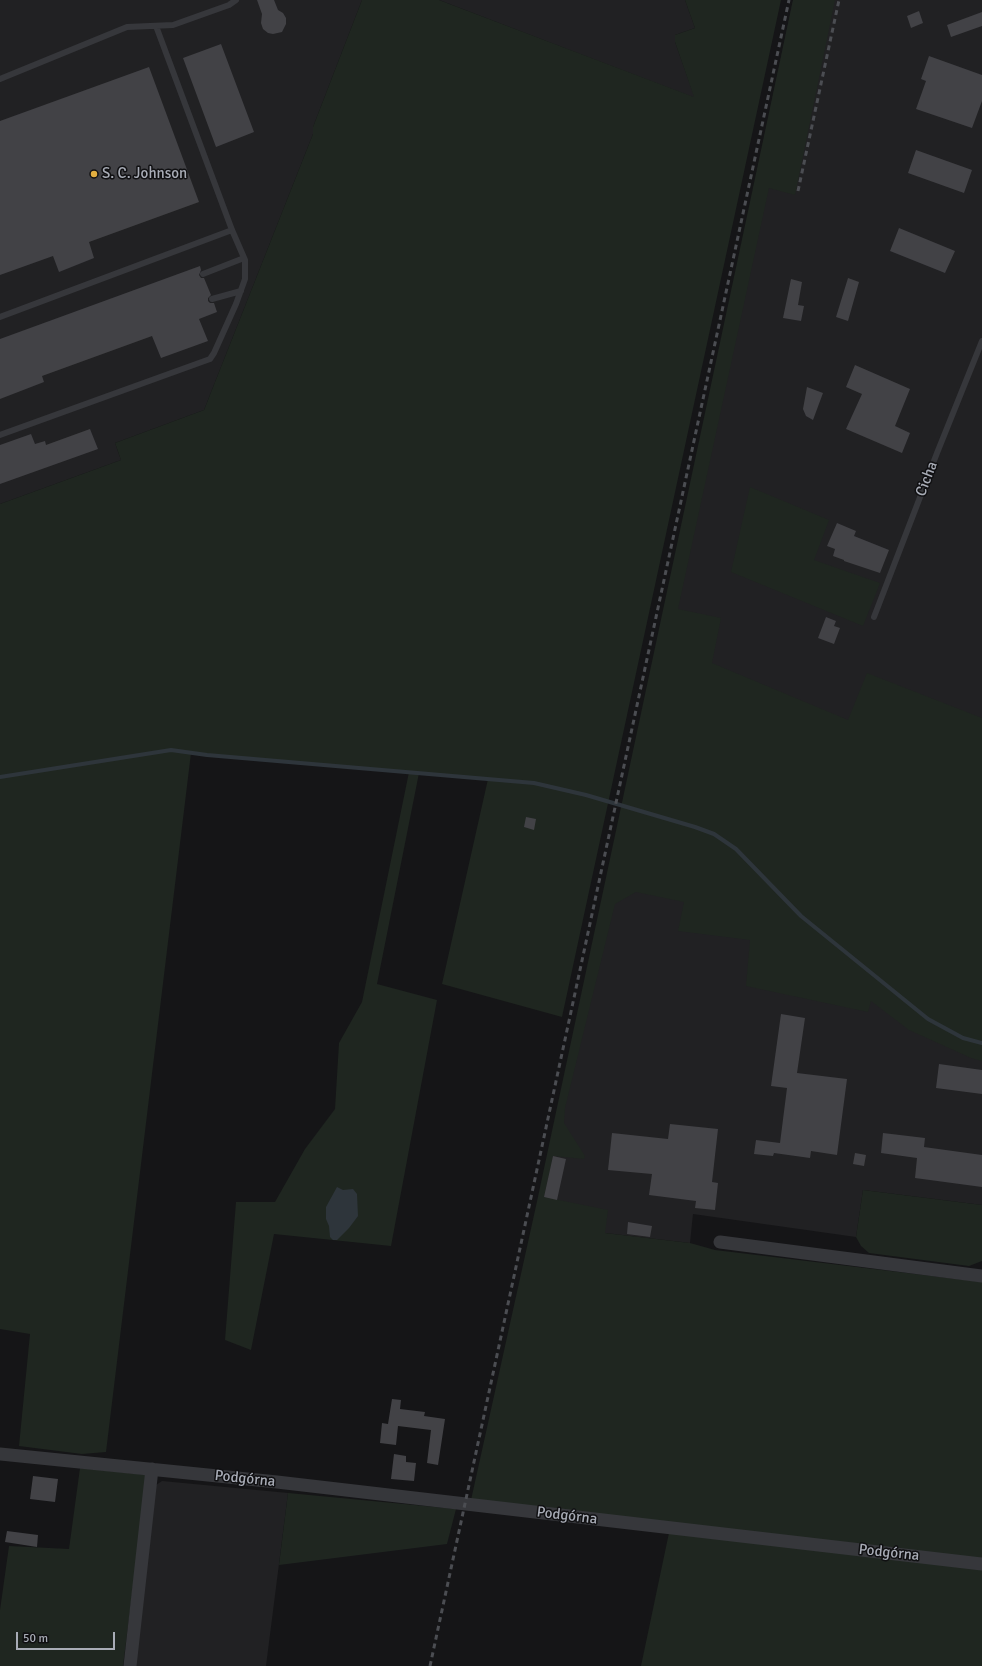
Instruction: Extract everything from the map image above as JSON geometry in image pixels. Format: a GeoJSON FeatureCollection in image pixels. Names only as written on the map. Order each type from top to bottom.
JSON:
{"type":"FeatureCollection","features":[{"type":"Feature","properties":{"kind":"street"},"geometry":{"type":"LineString","coordinates":[[720,1242],[982,1276]]}},
{"type":"Feature","properties":{"kind":"street","name":"Podgórna"},"geometry":{"type":"LineString","coordinates":[[0,1454],[285,1483],[982,1564]]}},
{"type":"Feature","properties":{"kind":"street"},"geometry":{"type":"LineString","coordinates":[[130,1666],[152,1469]]}},
{"type":"Feature","properties":{"kind":"lane"},"geometry":{"type":"LineString","coordinates":[[0,79],[127,27],[173,25],[229,5],[236,0]]}},
{"type":"Feature","properties":{"kind":"lane"},"geometry":{"type":"LineString","coordinates":[[0,435],[210,359],[214,353],[240,291],[245,276],[246,266],[244,258],[232,230],[156,26]]}},
{"type":"Feature","properties":{"kind":"lane"},"geometry":{"type":"LineString","coordinates":[[0,316],[232,230]]}},
{"type":"Feature","properties":{"kind":"lane"},"geometry":{"type":"LineString","coordinates":[[203,274],[244,258]]}},
{"type":"Feature","properties":{"kind":"lane"},"geometry":{"type":"LineString","coordinates":[[212,299],[240,291]]}},
{"type":"Feature","properties":{"kind":"lane","name":"Cicha"},"geometry":{"type":"LineString","coordinates":[[874,617],[937,453],[982,342]]}},
{"type":"Feature","properties":{"kind":"shaded area","name":"S. C. Johnson"},"geometry":{"type":"Polygon","coordinates":[[[0,0],[362,0],[313,127],[313,134],[204,410],[115,443],[121,460],[0,504],[0,0]]]}},
{"type":"Feature","properties":{"kind":"shaded area"},"geometry":{"type":"Polygon","coordinates":[[[362,0],[439,0],[694,97],[675,42],[675,35],[695,28],[685,0],[781,0],[562,1017],[442,984],[488,779],[419,773],[377,984],[437,1000],[391,1246],[274,1234],[251,1350],[225,1340],[236,1202],[275,1202],[305,1149],[335,1109],[339,1043],[362,1002],[409,772],[191,753],[106,1452],[82,1454],[19,1446],[30,1334],[0,1329],[0,504],[121,460],[115,443],[204,410],[313,134],[313,127],[362,0]]]}},
{"type":"Feature","properties":{"kind":"shaded area"},"geometry":{"type":"Polygon","coordinates":[[[439,0],[685,0],[695,28],[675,35],[675,42],[695,98],[439,0]]]}},
{"type":"Feature","properties":{"kind":"shaded area"},"geometry":{"type":"Polygon","coordinates":[[[793,0],[982,0],[982,1205],[863,1190],[856,1237],[693,1214],[690,1243],[605,1233],[539,1207],[793,0]]]}},
{"type":"Feature","properties":{"kind":"shaded area"},"geometry":{"type":"Polygon","coordinates":[[[793,0],[835,0],[795,195],[769,188],[678,609],[721,618],[712,663],[848,720],[867,673],[982,718],[982,1061],[971,1058],[909,1030],[871,1001],[868,1012],[746,986],[750,940],[678,931],[684,902],[636,892],[615,904],[565,1108],[564,1123],[585,1156],[584,1159],[553,1156],[544,1197],[608,1210],[605,1233],[690,1243],[715,1250],[982,1282],[982,1666],[641,1666],[670,1528],[471,1500],[536,1206],[793,0]]]}},
{"type":"Feature","properties":{"kind":"shaded area"},"geometry":{"type":"Polygon","coordinates":[[[750,487],[829,520],[814,560],[880,583],[863,626],[731,572],[750,487]]]}},
{"type":"Feature","properties":{"kind":"shaded area"},"geometry":{"type":"Polygon","coordinates":[[[337,1187],[343,1190],[353,1189],[357,1194],[358,1216],[337,1240],[333,1240],[330,1237],[329,1226],[326,1219],[326,1207],[337,1187]]]}},
{"type":"Feature","properties":{"kind":"shaded area"},"geometry":{"type":"Polygon","coordinates":[[[863,1190],[982,1205],[982,1261],[969,1266],[869,1253],[861,1246],[856,1237],[863,1190]]]}},
{"type":"Feature","properties":{"kind":"shaded area"},"geometry":{"type":"Polygon","coordinates":[[[80,1468],[147,1475],[123,1666],[0,1666],[0,1610],[9,1546],[69,1549],[80,1468]]]}},
{"type":"Feature","properties":{"kind":"shaded area"},"geometry":{"type":"Polygon","coordinates":[[[162,1481],[288,1493],[266,1666],[135,1666],[156,1485],[162,1481]]]}},
{"type":"Feature","properties":{"kind":"shaded area"},"geometry":{"type":"Polygon","coordinates":[[[288,1493],[456,1509],[447,1544],[279,1565],[288,1493]]]}},
{"type":"Feature","properties":{"kind":"building"},"geometry":{"type":"Polygon","coordinates":[[[257,0],[274,0],[278,10],[283,13],[286,18],[286,24],[282,32],[273,34],[268,33],[263,29],[261,23],[262,14],[257,0]]]}},
{"type":"Feature","properties":{"kind":"building"},"geometry":{"type":"Polygon","coordinates":[[[919,11],[923,23],[911,28],[907,16],[919,11]]]}},
{"type":"Feature","properties":{"kind":"building"},"geometry":{"type":"Polygon","coordinates":[[[982,12],[982,26],[951,37],[947,25],[982,12]]]}},
{"type":"Feature","properties":{"kind":"building"},"geometry":{"type":"Polygon","coordinates":[[[221,44],[254,132],[216,147],[183,58],[221,44]]]}},
{"type":"Feature","properties":{"kind":"building"},"geometry":{"type":"Polygon","coordinates":[[[929,56],[982,75],[982,101],[972,128],[916,109],[926,81],[921,79],[929,56]]]}},
{"type":"Feature","properties":{"kind":"building","name":"S. C. Johnson"},"geometry":{"type":"Polygon","coordinates":[[[149,67],[199,202],[89,242],[94,258],[59,272],[53,256],[0,275],[0,121],[149,67]]]}},
{"type":"Feature","properties":{"kind":"building"},"geometry":{"type":"Polygon","coordinates":[[[916,150],[972,170],[964,193],[908,173],[916,150]]]}},
{"type":"Feature","properties":{"kind":"building"},"geometry":{"type":"Polygon","coordinates":[[[899,228],[955,251],[945,273],[890,251],[899,228]]]}},
{"type":"Feature","properties":{"kind":"building"},"geometry":{"type":"Polygon","coordinates":[[[200,266],[201,270],[199,275],[201,278],[204,278],[211,295],[208,298],[208,301],[210,303],[214,303],[217,312],[199,319],[208,341],[161,358],[152,336],[42,376],[44,382],[0,399],[0,339],[200,266]]]}},
{"type":"Feature","properties":{"kind":"building"},"geometry":{"type":"Polygon","coordinates":[[[848,278],[859,282],[848,321],[836,317],[848,278]]]}},
{"type":"Feature","properties":{"kind":"building"},"geometry":{"type":"Polygon","coordinates":[[[791,279],[802,282],[798,305],[804,306],[801,321],[783,318],[791,279]]]}},
{"type":"Feature","properties":{"kind":"building"},"geometry":{"type":"Polygon","coordinates":[[[855,365],[910,389],[895,426],[910,433],[902,453],[846,429],[862,394],[846,387],[855,365]]]}},
{"type":"Feature","properties":{"kind":"building"},"geometry":{"type":"Polygon","coordinates":[[[807,387],[823,393],[813,420],[806,416],[803,409],[807,387]]]}},
{"type":"Feature","properties":{"kind":"building"},"geometry":{"type":"Polygon","coordinates":[[[90,429],[98,449],[0,484],[0,445],[31,434],[35,444],[45,441],[46,445],[90,429]]]}},
{"type":"Feature","properties":{"kind":"building"},"geometry":{"type":"Polygon","coordinates":[[[837,523],[856,531],[854,536],[889,550],[880,573],[833,556],[835,549],[827,546],[837,523]]]}},
{"type":"Feature","properties":{"kind":"building"},"geometry":{"type":"Polygon","coordinates":[[[826,617],[836,621],[834,626],[840,628],[834,644],[818,638],[826,617]]]}},
{"type":"Feature","properties":{"kind":"building"},"geometry":{"type":"Polygon","coordinates":[[[526,817],[536,819],[534,830],[524,827],[526,817]]]}},
{"type":"Feature","properties":{"kind":"building"},"geometry":{"type":"Polygon","coordinates":[[[781,1014],[805,1018],[797,1073],[847,1079],[837,1155],[811,1151],[810,1158],[774,1153],[773,1156],[754,1154],[756,1140],[780,1143],[787,1088],[771,1086],[781,1014]]]}},
{"type":"Feature","properties":{"kind":"building"},"geometry":{"type":"Polygon","coordinates":[[[939,1064],[982,1070],[982,1094],[936,1088],[939,1064]]]}},
{"type":"Feature","properties":{"kind":"building"},"geometry":{"type":"Polygon","coordinates":[[[670,1124],[718,1129],[712,1182],[718,1183],[715,1210],[695,1208],[696,1201],[649,1195],[652,1174],[608,1170],[612,1133],[668,1139],[670,1124]]]}},
{"type":"Feature","properties":{"kind":"building"},"geometry":{"type":"Polygon","coordinates":[[[883,1133],[925,1138],[924,1147],[982,1155],[982,1187],[915,1178],[917,1158],[881,1153],[883,1133]]]}},
{"type":"Feature","properties":{"kind":"building"},"geometry":{"type":"Polygon","coordinates":[[[855,1153],[866,1155],[864,1166],[853,1164],[855,1153]]]}},
{"type":"Feature","properties":{"kind":"building"},"geometry":{"type":"Polygon","coordinates":[[[553,1156],[566,1159],[557,1200],[544,1197],[553,1156]]]}},
{"type":"Feature","properties":{"kind":"building"},"geometry":{"type":"Polygon","coordinates":[[[628,1222],[652,1226],[650,1237],[627,1234],[628,1222]]]}},
{"type":"Feature","properties":{"kind":"building"},"geometry":{"type":"Polygon","coordinates":[[[392,1399],[401,1400],[400,1409],[425,1412],[424,1416],[445,1419],[438,1465],[427,1463],[431,1430],[398,1426],[396,1445],[380,1443],[382,1423],[388,1424],[392,1399]]]}},
{"type":"Feature","properties":{"kind":"building"},"geometry":{"type":"Polygon","coordinates":[[[394,1454],[406,1456],[406,1462],[416,1463],[414,1481],[391,1479],[394,1454]]]}},
{"type":"Feature","properties":{"kind":"building"},"geometry":{"type":"Polygon","coordinates":[[[33,1476],[58,1479],[55,1502],[30,1499],[33,1476]]]}},
{"type":"Feature","properties":{"kind":"building"},"geometry":{"type":"Polygon","coordinates":[[[7,1531],[38,1535],[37,1547],[5,1542],[7,1531]]]}},
{"type":"Feature","properties":{"kind":"waterway"},"geometry":{"type":"LineString","coordinates":[[0,777],[171,750],[207,755],[534,783],[586,795],[714,834],[736,849],[801,916],[928,1019],[963,1038],[982,1043]]}},
{"type":"Feature","properties":{"kind":"railway"},"geometry":{"type":"LineString","coordinates":[[430,1666],[789,0]]}},
{"type":"Feature","properties":{"kind":"railway"},"geometry":{"type":"LineString","coordinates":[[798,191],[839,0]]}},
{"type":"Feature","properties":{"kind":"place","name":"S. C. Johnson"},"geometry":{"type":"Point","coordinates":[94,174]}}]}
